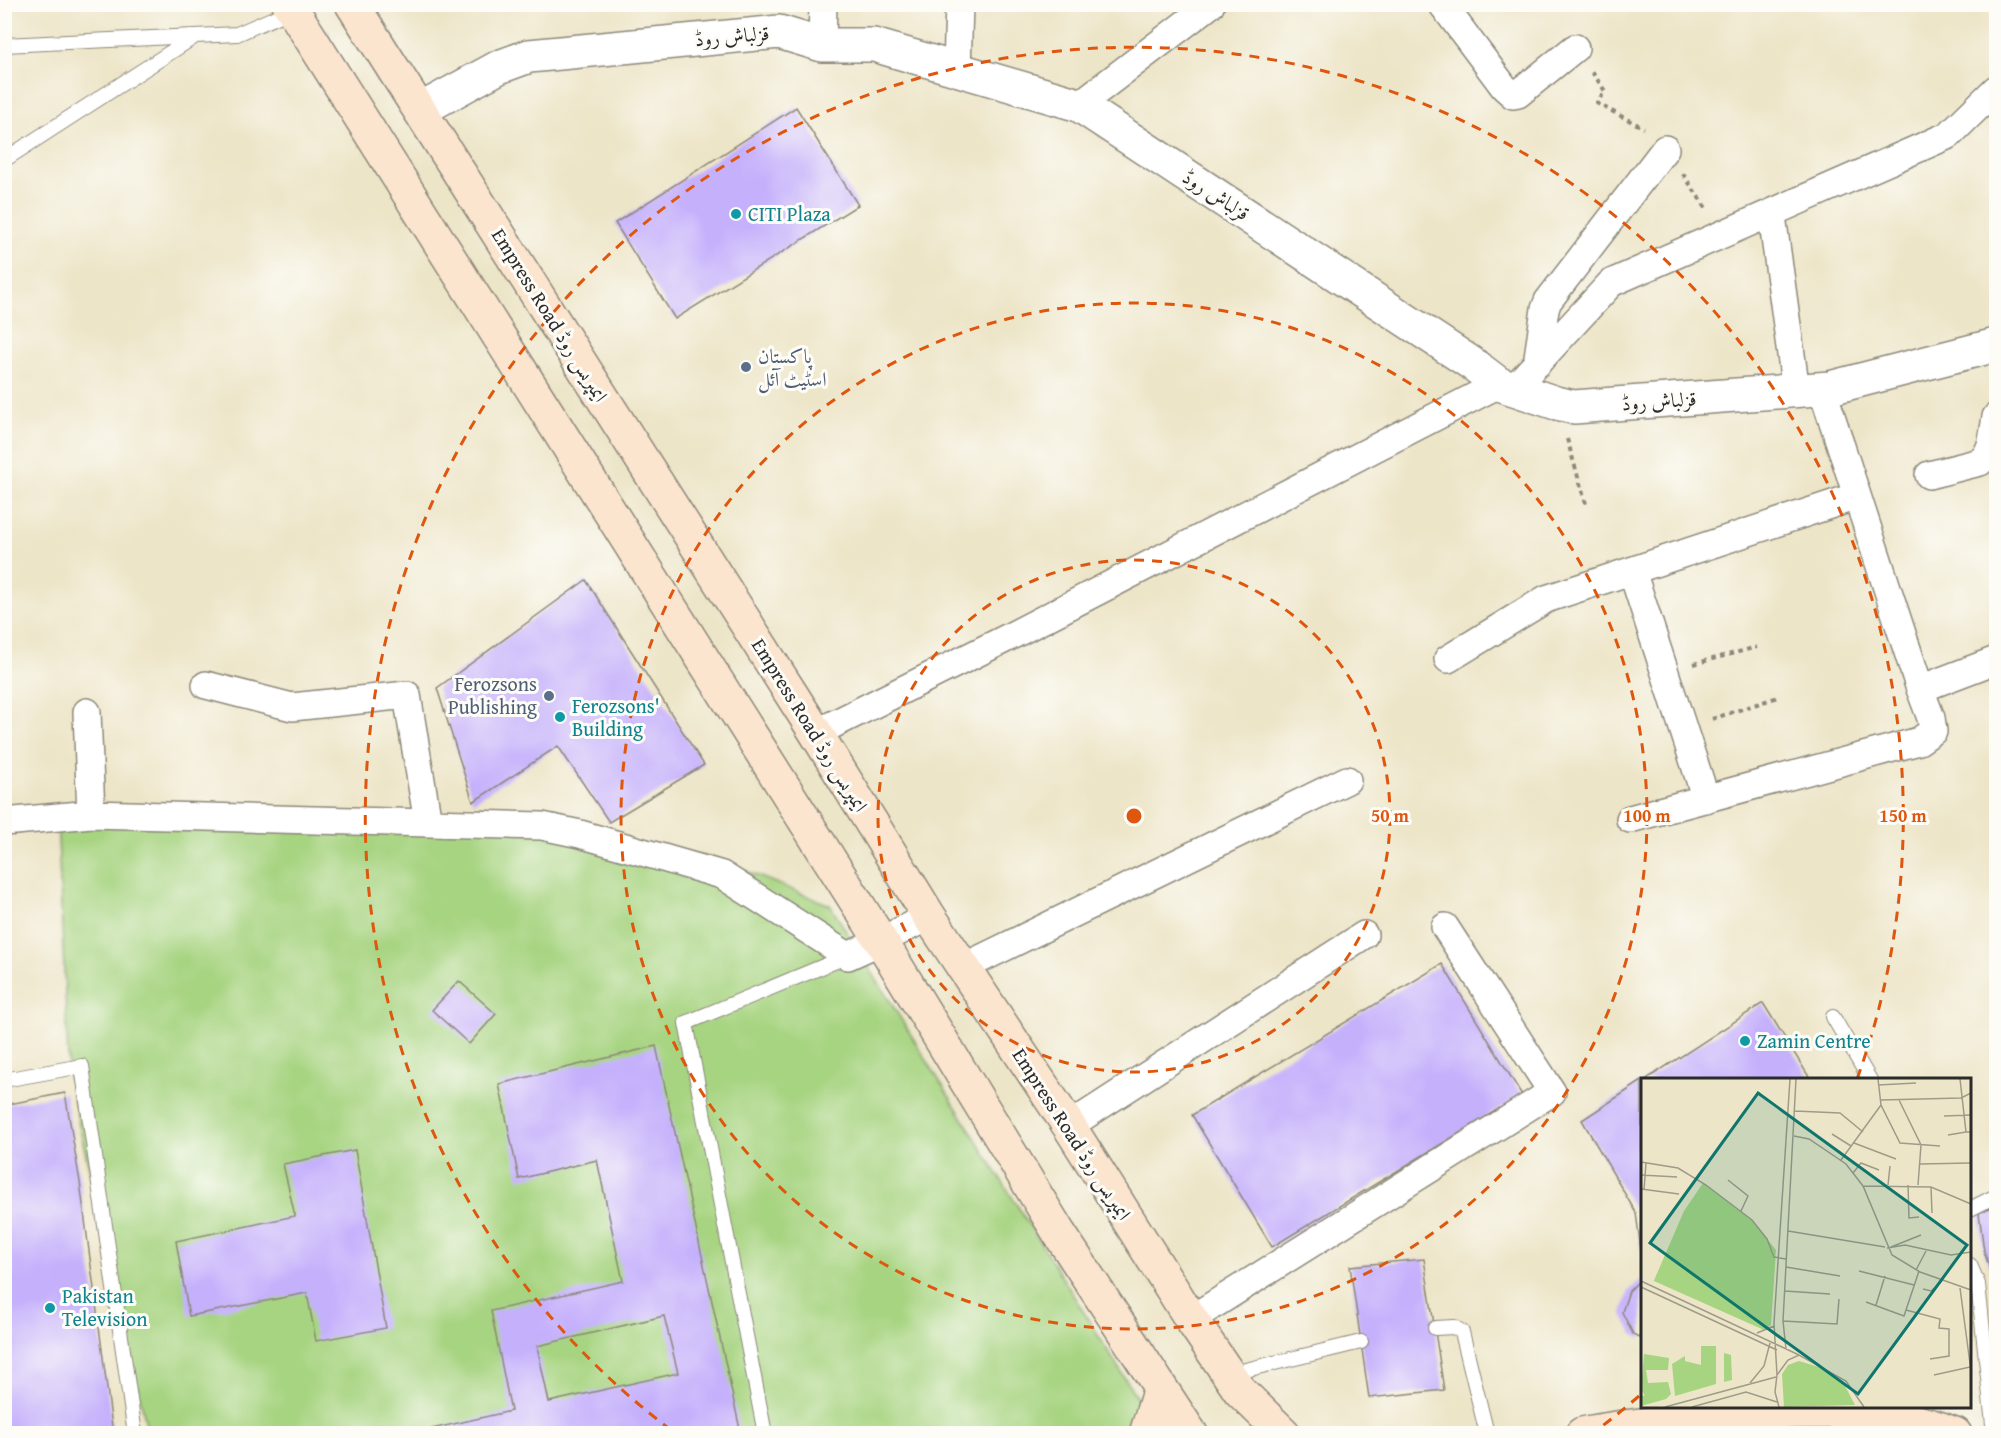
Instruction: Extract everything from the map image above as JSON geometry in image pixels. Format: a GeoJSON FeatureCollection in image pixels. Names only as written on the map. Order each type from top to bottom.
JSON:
{"type":"FeatureCollection","features":[{"type":"Feature","properties":{"kind":"main road","name":"Empress Road ایمپریس روڈ"},"geometry":{"type":"LineString","coordinates":[[352,4],[816,734],[929,916],[1069,1126],[1191,1319],[1240,1391],[1284,1434]]}},
{"type":"Feature","properties":{"kind":"main road"},"geometry":{"type":"LineString","coordinates":[[291,7],[881,941],[1059,1233],[1191,1434]]}},
{"type":"Feature","properties":{"kind":"main road"},"geometry":{"type":"LineString","coordinates":[[1146,1434],[1160,1388]]}},
{"type":"Feature","properties":{"kind":"main road"},"geometry":{"type":"LineString","coordinates":[[1582,1434],[1616,1427],[1785,1412],[1863,1413],[1905,1419],[1955,1434]]}},
{"type":"Feature","properties":{"kind":"street"},"geometry":{"type":"LineString","coordinates":[[822,45],[823,4]]}},
{"type":"Feature","properties":{"kind":"street"},"geometry":{"type":"LineString","coordinates":[[957,69],[959,4]]}},
{"type":"Feature","properties":{"kind":"street"},"geometry":{"type":"LineString","coordinates":[[1079,105],[1212,4]]}},
{"type":"Feature","properties":{"kind":"street"},"geometry":{"type":"LineString","coordinates":[[1442,4],[1504,87],[1513,95],[1518,94],[1575,48]]}},
{"type":"Feature","properties":{"kind":"street","name":"قزلباش روڈ"},"geometry":{"type":"LineString","coordinates":[[420,110],[490,71],[529,56],[779,32],[822,45],[874,45],[1079,105],[1506,386],[1556,403],[1574,407],[1830,388],[1996,345]]}},
{"type":"Feature","properties":{"kind":"street"},"geometry":{"type":"LineString","coordinates":[[816,734],[1506,386],[1537,364],[1611,283],[1949,135],[1996,88]]}},
{"type":"Feature","properties":{"kind":"street"},"geometry":{"type":"LineString","coordinates":[[1537,364],[1548,301],[1665,149]]}},
{"type":"Feature","properties":{"kind":"street"},"geometry":{"type":"LineString","coordinates":[[1630,819],[1919,741],[1933,731],[1931,718],[1857,496],[1809,390],[1773,223]]}},
{"type":"Feature","properties":{"kind":"street"},"geometry":{"type":"LineString","coordinates":[[1929,475],[1980,462],[1986,457],[1990,451],[1996,417]]}},
{"type":"Feature","properties":{"kind":"street"},"geometry":{"type":"LineString","coordinates":[[1448,659],[1546,599],[1857,496]]}},
{"type":"Feature","properties":{"kind":"street"},"geometry":{"type":"LineString","coordinates":[[1632,571],[1706,799]]}},
{"type":"Feature","properties":{"kind":"street"},"geometry":{"type":"LineString","coordinates":[[1920,689],[1996,660]]}},
{"type":"Feature","properties":{"kind":"street"},"geometry":{"type":"LineString","coordinates":[[206,685],[292,707],[407,695],[428,823]]}},
{"type":"Feature","properties":{"kind":"street"},"geometry":{"type":"LineString","coordinates":[[87,712],[91,814]]}},
{"type":"Feature","properties":{"kind":"street"},"geometry":{"type":"LineString","coordinates":[[964,967],[1347,780]]}},
{"type":"Feature","properties":{"kind":"street"},"geometry":{"type":"LineString","coordinates":[[4,822],[91,814],[542,826],[580,834],[722,875],[848,956],[929,916]]}},
{"type":"Feature","properties":{"kind":"street"},"geometry":{"type":"LineString","coordinates":[[1191,1319],[1552,1092],[1445,927]]}},
{"type":"Feature","properties":{"kind":"street"},"geometry":{"type":"LineString","coordinates":[[1069,1126],[1364,935]]}},
{"type":"Feature","properties":{"kind":"lane"},"geometry":{"type":"LineString","coordinates":[[4,45],[237,34],[291,7]]}},
{"type":"Feature","properties":{"kind":"lane"},"geometry":{"type":"LineString","coordinates":[[4,159],[196,36]]}},
{"type":"Feature","properties":{"kind":"lane"},"geometry":{"type":"LineString","coordinates":[[765,1434],[686,1023],[848,956]]}},
{"type":"Feature","properties":{"kind":"lane"},"geometry":{"type":"LineString","coordinates":[[1833,1017],[1869,1078]]}},
{"type":"Feature","properties":{"kind":"lane"},"geometry":{"type":"LineString","coordinates":[[4,1080],[82,1066],[135,1434]]}},
{"type":"Feature","properties":{"kind":"lane"},"geometry":{"type":"LineString","coordinates":[[1971,1208],[1996,1196]]}},
{"type":"Feature","properties":{"kind":"lane"},"geometry":{"type":"LineString","coordinates":[[1971,1267],[1978,1284],[1994,1434]]}},
{"type":"Feature","properties":{"kind":"lane"},"geometry":{"type":"LineString","coordinates":[[1435,1328],[1454,1327],[1462,1332],[1487,1434]]}},
{"type":"Feature","properties":{"kind":"lane"},"geometry":{"type":"LineString","coordinates":[[1229,1374],[1361,1342]]}},
{"type":"Feature","properties":{"kind":"path"},"geometry":{"type":"LineString","coordinates":[[1556,403],[1586,504]]}},
{"type":"Feature","properties":{"kind":"path"},"geometry":{"type":"LineString","coordinates":[[1665,671],[1757,647]]}},
{"type":"Feature","properties":{"kind":"path"},"geometry":{"type":"LineString","coordinates":[[1683,729],[1778,697]]}},
{"type":"Feature","properties":{"kind":"green space"},"geometry":{"type":"Polygon","coordinates":[[[57,817],[542,826],[716,859],[830,905],[1139,1401],[1148,1417],[1146,1433],[148,1433],[69,1079],[57,817]]]}},
{"type":"Feature","properties":{"kind":"building","name":"CITI Plaza"},"geometry":{"type":"Polygon","coordinates":[[[796,107],[858,205],[675,319],[615,223],[796,107]]]}},
{"type":"Feature","properties":{"kind":"building","name":"Ferozsons' Building"},"geometry":{"type":"Polygon","coordinates":[[[586,580],[704,765],[609,822],[558,746],[473,802],[437,688],[586,580]]]}},
{"type":"Feature","properties":{"kind":"building"},"geometry":{"type":"Polygon","coordinates":[[[1442,964],[1522,1095],[1272,1247],[1192,1115],[1442,964]]]}},
{"type":"Feature","properties":{"kind":"building"},"geometry":{"type":"Polygon","coordinates":[[[459,981],[496,1014],[469,1044],[432,1010],[459,981]]]}},
{"type":"Feature","properties":{"kind":"building","name":"Zamin Centre"},"geometry":{"type":"Polygon","coordinates":[[[1763,1003],[1810,1078],[1648,1078],[1763,1003]]]}},
{"type":"Feature","properties":{"kind":"building"},"geometry":{"type":"Polygon","coordinates":[[[656,1046],[741,1434],[428,1434],[427,1430],[511,1411],[491,1311],[623,1281],[597,1160],[519,1179],[499,1084],[656,1046]],[[664,1316],[537,1346],[549,1402],[678,1373],[664,1316]]]}},
{"type":"Feature","properties":{"kind":"building"},"geometry":{"type":"Polygon","coordinates":[[[1641,1082],[1641,1250],[1636,1213],[1582,1120],[1641,1082]]]}},
{"type":"Feature","properties":{"kind":"building","name":"Pakistan Television"},"geometry":{"type":"Polygon","coordinates":[[[65,1093],[80,1182],[113,1434],[4,1434],[4,1105],[65,1093]]]}},
{"type":"Feature","properties":{"kind":"building"},"geometry":{"type":"Polygon","coordinates":[[[355,1150],[386,1328],[316,1341],[307,1293],[189,1316],[176,1241],[295,1216],[283,1164],[355,1150]]]}},
{"type":"Feature","properties":{"kind":"building"},"geometry":{"type":"Polygon","coordinates":[[[1996,1205],[1996,1279],[1991,1273],[1984,1251],[1979,1213],[1996,1205]]]}},
{"type":"Feature","properties":{"kind":"building"},"geometry":{"type":"Polygon","coordinates":[[[1424,1259],[1444,1390],[1369,1398],[1350,1266],[1424,1259]]]}},
{"type":"Feature","properties":{"kind":"building"},"geometry":{"type":"Polygon","coordinates":[[[1641,1279],[1641,1338],[1633,1334],[1622,1312],[1629,1291],[1641,1279]]]}},
{"type":"Feature","properties":{"kind":"place","name":"CITI Plaza"},"geometry":{"type":"Point","coordinates":[736,214]}},
{"type":"Feature","properties":{"kind":"place","name":"پاکستان اسٹیٹ آئل"},"geometry":{"type":"Point","coordinates":[746,367]}},
{"type":"Feature","properties":{"kind":"place","name":"Ferozsons Publishing"},"geometry":{"type":"Point","coordinates":[549,696]}},
{"type":"Feature","properties":{"kind":"place","name":"Ferozsons' Building"},"geometry":{"type":"Point","coordinates":[560,717]}},
{"type":"Feature","properties":{"kind":"place","name":"Zamin Centre"},"geometry":{"type":"Point","coordinates":[1745,1041]}},
{"type":"Feature","properties":{"kind":"place","name":"Pakistan Television"},"geometry":{"type":"Point","coordinates":[50,1308]}}]}
